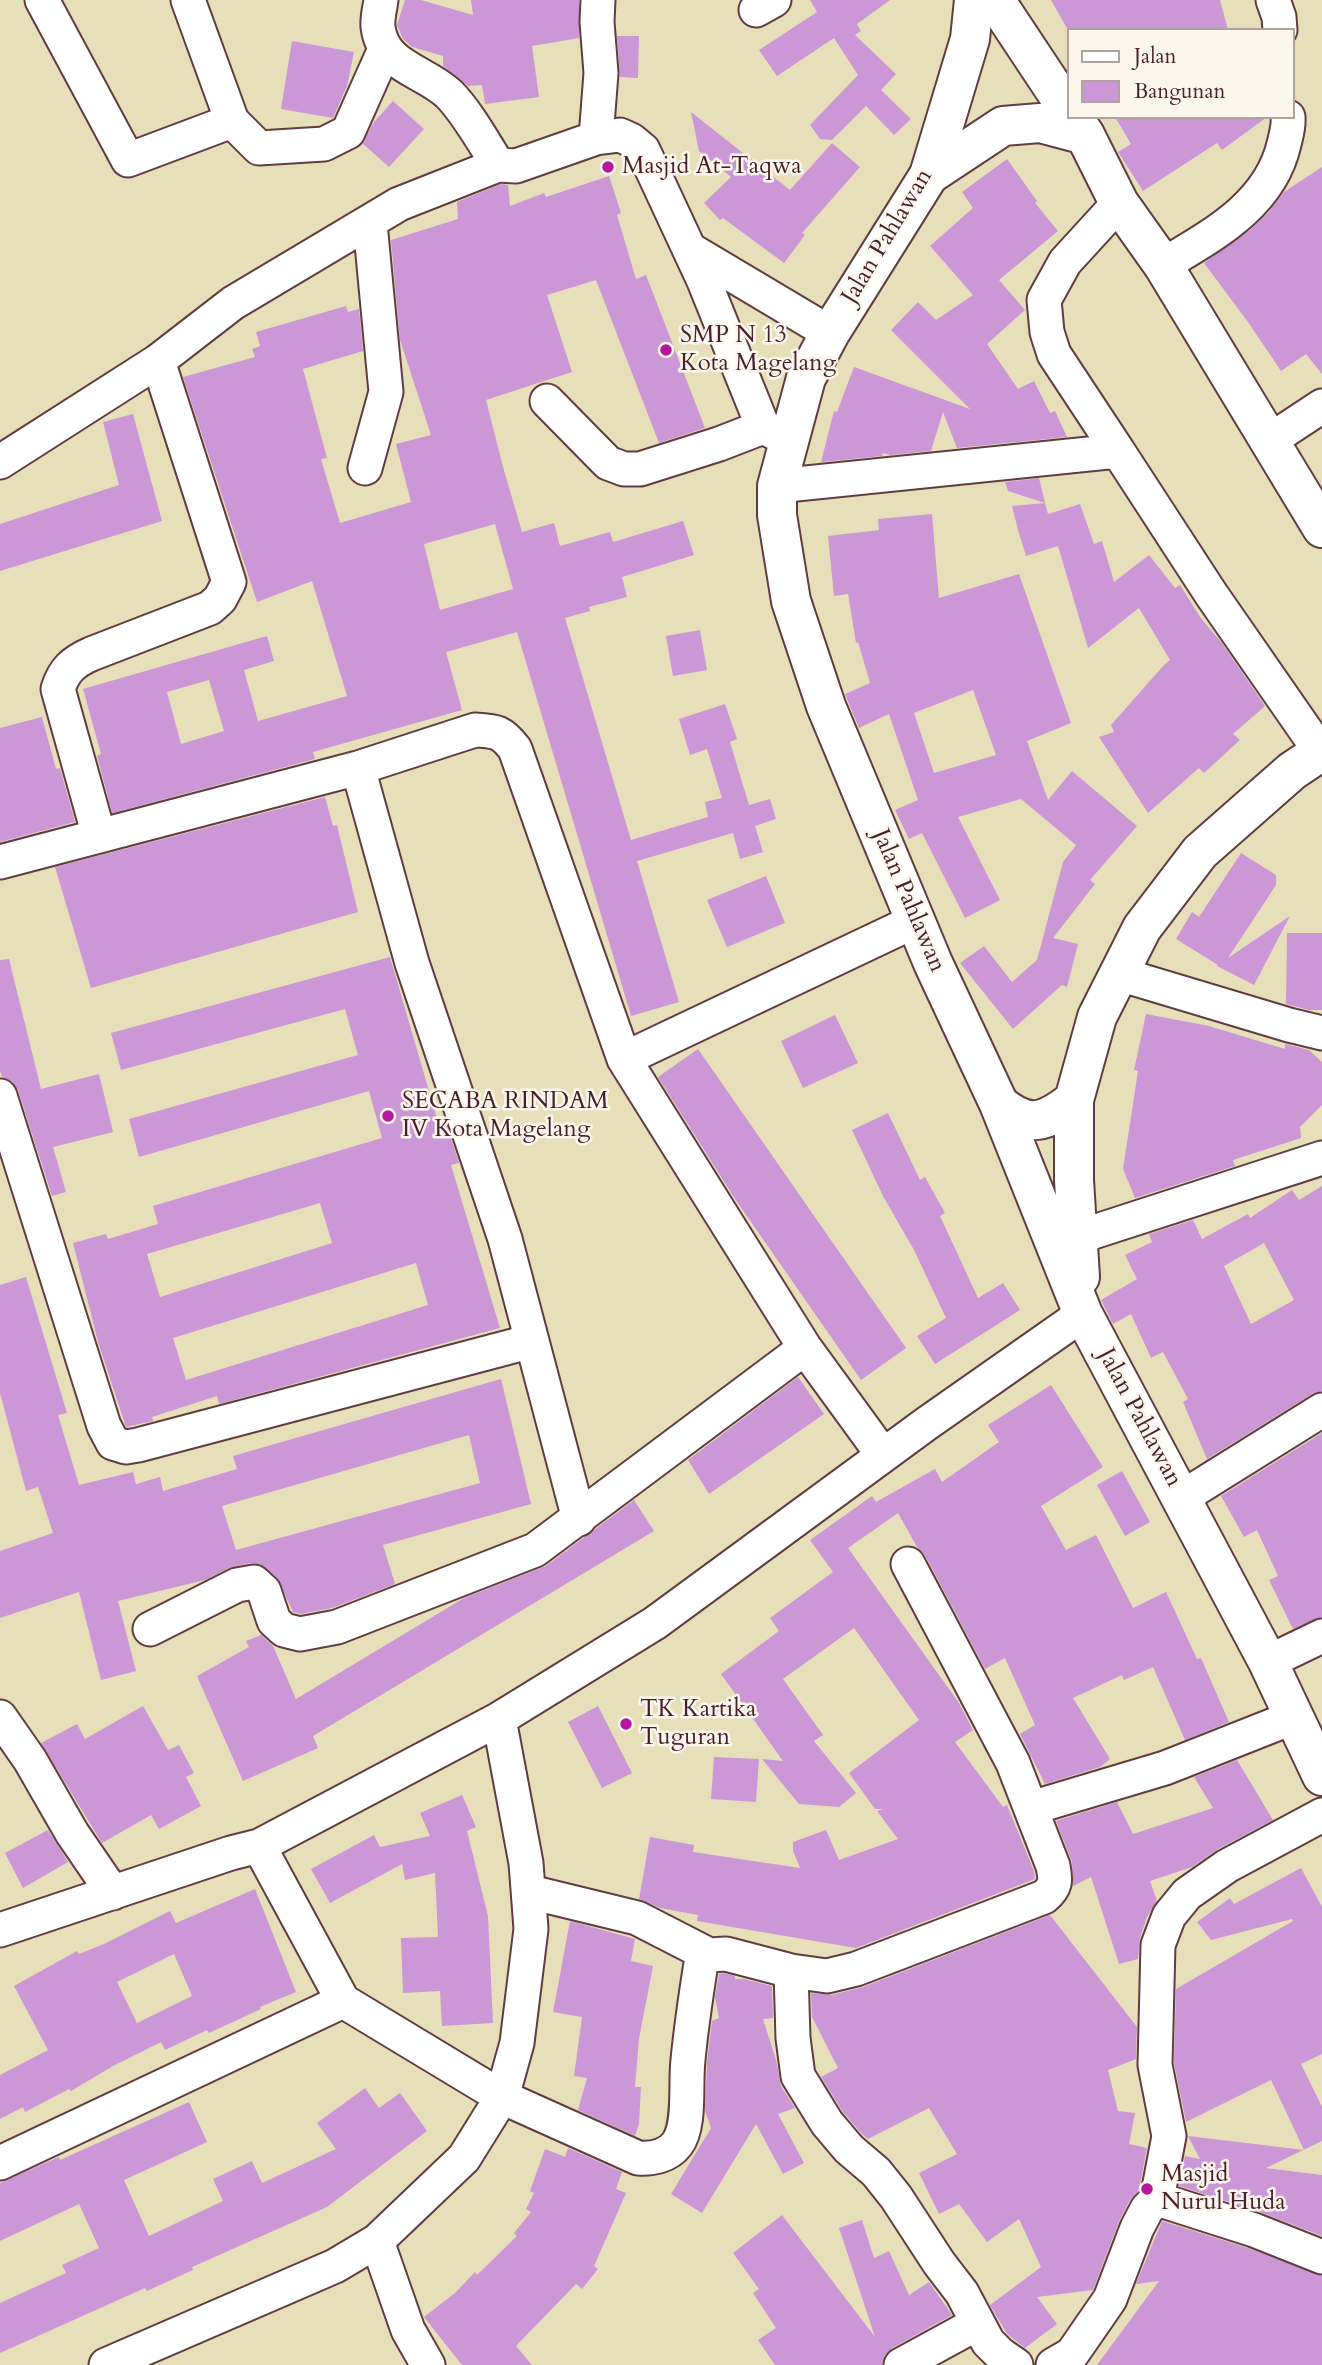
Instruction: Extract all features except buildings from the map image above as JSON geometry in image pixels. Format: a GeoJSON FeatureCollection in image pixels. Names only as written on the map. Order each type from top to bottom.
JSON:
{"type":"FeatureCollection","features":[{"type":"Feature","properties":{"kind":"main road","name":"Jalan Pahlawan"},"geometry":{"type":"LineString","coordinates":[[974,0],[970,39],[929,175],[830,333],[776,434],[777,515],[791,601],[826,706],[915,921],[999,1104],[1083,1314],[1268,1662],[1322,1776]]}},
{"type":"Feature","properties":{"kind":"main road"},"geometry":{"type":"LineString","coordinates":[[995,0],[1066,106]]}},
{"type":"Feature","properties":{"kind":"main road"},"geometry":{"type":"LineString","coordinates":[[929,175],[1003,126],[1076,121],[1119,203],[1163,265],[1322,528]]}},
{"type":"Feature","properties":{"kind":"main road"},"geometry":{"type":"LineString","coordinates":[[1083,1314],[1074,1180],[1074,1100],[1097,1017],[1142,928],[1200,852],[1292,771],[1321,752]]}},
{"type":"Feature","properties":{"kind":"main road"},"geometry":{"type":"LineString","coordinates":[[999,1104],[1013,1116],[1032,1121],[1054,1116],[1074,1100]]}},
{"type":"Feature","properties":{"kind":"street"},"geometry":{"type":"LineString","coordinates":[[42,0],[128,160],[232,121]]}},
{"type":"Feature","properties":{"kind":"street"},"geometry":{"type":"LineString","coordinates":[[188,0],[232,121],[259,148],[324,144],[348,132],[385,49]]}},
{"type":"Feature","properties":{"kind":"street"},"geometry":{"type":"LineString","coordinates":[[382,0],[378,26],[385,49],[394,61],[429,78],[450,96],[498,165]]}},
{"type":"Feature","properties":{"kind":"street"},"geometry":{"type":"LineString","coordinates":[[596,138],[601,73],[598,0]]}},
{"type":"Feature","properties":{"kind":"street"},"geometry":{"type":"LineString","coordinates":[[1273,0],[1280,28]]}},
{"type":"Feature","properties":{"kind":"street"},"geometry":{"type":"LineString","coordinates":[[1163,265],[1213,235],[1255,201],[1279,163],[1288,119]]}},
{"type":"Feature","properties":{"kind":"street"},"geometry":{"type":"LineString","coordinates":[[0,462],[158,361],[233,303],[399,204],[498,165],[516,166],[596,138],[620,135],[643,149],[776,434],[719,444],[640,469],[624,469],[608,463],[547,401]]}},
{"type":"Feature","properties":{"kind":"street"},"geometry":{"type":"LineString","coordinates":[[1119,203],[1065,262],[1044,300],[1047,332],[1054,354],[1211,594],[1321,752]]}},
{"type":"Feature","properties":{"kind":"street"},"geometry":{"type":"LineString","coordinates":[[365,468],[386,393],[370,223]]}},
{"type":"Feature","properties":{"kind":"street"},"geometry":{"type":"LineString","coordinates":[[689,249],[830,333]]}},
{"type":"Feature","properties":{"kind":"street"},"geometry":{"type":"LineString","coordinates":[[99,835],[58,689],[62,676],[74,662],[91,654],[210,608],[220,599],[229,582],[158,361]]}},
{"type":"Feature","properties":{"kind":"street"},"geometry":{"type":"LineString","coordinates":[[1269,441],[1322,406]]}},
{"type":"Feature","properties":{"kind":"street"},"geometry":{"type":"LineString","coordinates":[[776,486],[1118,451]]}},
{"type":"Feature","properties":{"kind":"street"},"geometry":{"type":"LineString","coordinates":[[0,862],[358,768],[475,730],[491,730],[505,735],[515,749],[624,1059],[805,1348],[883,1455]]}},
{"type":"Feature","properties":{"kind":"street"},"geometry":{"type":"LineString","coordinates":[[358,768],[412,963],[505,1239],[579,1519]]}},
{"type":"Feature","properties":{"kind":"street"},"geometry":{"type":"LineString","coordinates":[[624,1059],[915,921]]}},
{"type":"Feature","properties":{"kind":"street"},"geometry":{"type":"LineString","coordinates":[[1119,974],[1322,1033]]}},
{"type":"Feature","properties":{"kind":"street"},"geometry":{"type":"LineString","coordinates":[[0,1096],[104,1426],[113,1443],[126,1447],[138,1445],[532,1341]]}},
{"type":"Feature","properties":{"kind":"street"},"geometry":{"type":"LineString","coordinates":[[1077,1237],[1322,1158]]}},
{"type":"Feature","properties":{"kind":"street"},"geometry":{"type":"LineString","coordinates":[[0,1930],[259,1846],[499,1719],[655,1623],[883,1455],[1083,1314]]}},
{"type":"Feature","properties":{"kind":"street"},"geometry":{"type":"LineString","coordinates":[[150,1629],[237,1586],[254,1582],[264,1591],[274,1621],[284,1630],[300,1634],[337,1627],[535,1550],[805,1348]]}},
{"type":"Feature","properties":{"kind":"street"},"geometry":{"type":"LineString","coordinates":[[1181,1498],[1322,1410]]}},
{"type":"Feature","properties":{"kind":"street"},"geometry":{"type":"LineString","coordinates":[[530,1892],[637,1918],[709,1955],[726,1954],[791,1971],[827,1976],[856,1969],[1044,1897],[1053,1889],[1056,1880],[1053,1866],[1013,1763],[908,1564]]}},
{"type":"Feature","properties":{"kind":"street"},"geometry":{"type":"LineString","coordinates":[[1268,1662],[1322,1636]]}},
{"type":"Feature","properties":{"kind":"street"},"geometry":{"type":"LineString","coordinates":[[0,1717],[113,1893]]}},
{"type":"Feature","properties":{"kind":"street"},"geometry":{"type":"LineString","coordinates":[[1031,1808],[1165,1768],[1294,1717]]}},
{"type":"Feature","properties":{"kind":"street"},"geometry":{"type":"LineString","coordinates":[[106,2365],[335,2266],[377,2241],[464,2158],[502,2097],[517,2043],[531,1929],[526,1863],[499,1719]]}},
{"type":"Feature","properties":{"kind":"street"},"geometry":{"type":"LineString","coordinates":[[1053,2365],[1072,2354],[1110,2299],[1137,2228],[1147,2209],[1157,2199],[1169,2136],[1155,2065],[1158,1945],[1169,1916],[1187,1894],[1227,1866],[1322,1815]]}},
{"type":"Feature","properties":{"kind":"street"},"geometry":{"type":"LineString","coordinates":[[259,1846],[344,2001],[502,2097],[638,2158],[650,2159],[664,2155],[676,2147],[684,2124],[687,2061],[701,1964],[709,1955]]}},
{"type":"Feature","properties":{"kind":"street"},"geometry":{"type":"LineString","coordinates":[[791,1971],[793,2038],[798,2076],[827,2123],[849,2149],[876,2172],[896,2197],[962,2293],[988,2342],[1016,2365]]}},
{"type":"Feature","properties":{"kind":"street"},"geometry":{"type":"LineString","coordinates":[[0,2163],[344,2001]]}},
{"type":"Feature","properties":{"kind":"street"},"geometry":{"type":"LineString","coordinates":[[1157,2199],[1254,2230],[1322,2256]]}},
{"type":"Feature","properties":{"kind":"street"},"geometry":{"type":"LineString","coordinates":[[377,2241],[408,2330],[428,2365]]}},
{"type":"Feature","properties":{"kind":"street"},"geometry":{"type":"LineString","coordinates":[[901,2365],[978,2323]]}},
{"type":"Feature","properties":{"kind":"place","name":"Masjid At-Taqwa"},"geometry":{"type":"Point","coordinates":[608,167]}},
{"type":"Feature","properties":{"kind":"place","name":"SMP N 13 Kota Magelang"},"geometry":{"type":"Point","coordinates":[666,350]}},
{"type":"Feature","properties":{"kind":"place","name":"SECABA RINDAM IV Kota Magelang"},"geometry":{"type":"Point","coordinates":[388,1116]}},
{"type":"Feature","properties":{"kind":"place","name":"TK Kartika Tuguran"},"geometry":{"type":"Point","coordinates":[626,1724]}},
{"type":"Feature","properties":{"kind":"place","name":"Masjid Nurul Huda"},"geometry":{"type":"Point","coordinates":[1147,2189]}}]}
